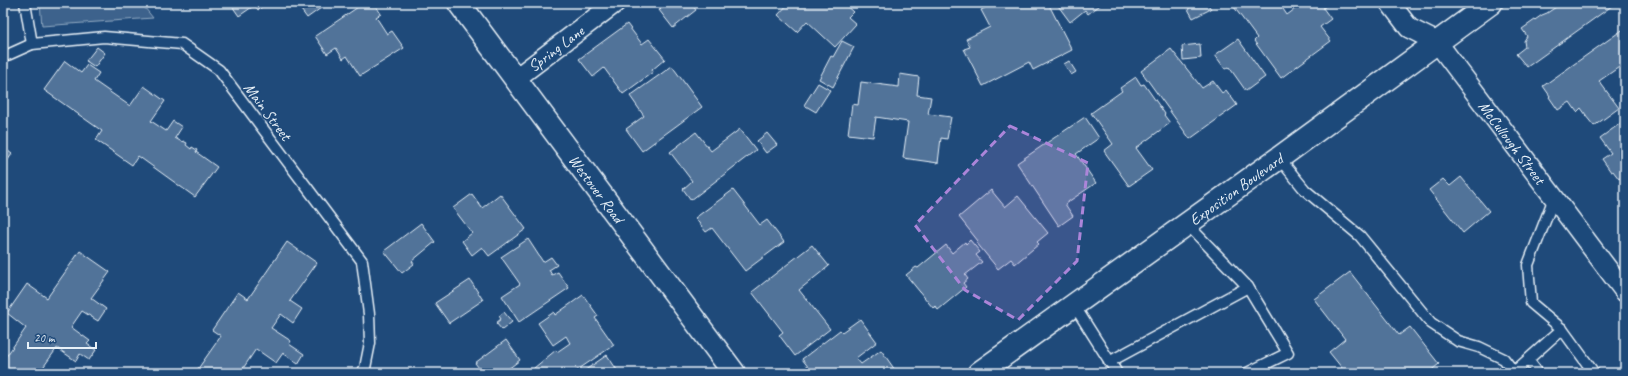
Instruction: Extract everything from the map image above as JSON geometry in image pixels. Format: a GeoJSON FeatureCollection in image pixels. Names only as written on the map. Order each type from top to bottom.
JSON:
{"type":"FeatureCollection","features":[{"type":"Feature","properties":{"kind":"street","name":"Westover Road"},"geometry":{"type":"LineString","coordinates":[[459,3],[734,373]]}},
{"type":"Feature","properties":{"kind":"street","name":"Spring Lane"},"geometry":{"type":"LineString","coordinates":[[515,79],[616,3]]}},
{"type":"Feature","properties":{"kind":"street","name":"McCullough Street"},"geometry":{"type":"LineString","coordinates":[[1390,3],[1409,28],[1437,42],[1625,292]]}},
{"type":"Feature","properties":{"kind":"street","name":"Exposition Boulevard"},"geometry":{"type":"LineString","coordinates":[[979,373],[1279,158],[1491,3]]}},
{"type":"Feature","properties":{"kind":"lane"},"geometry":{"type":"LineString","coordinates":[[25,3],[32,44]]}},
{"type":"Feature","properties":{"kind":"lane","name":"Main Street"},"geometry":{"type":"LineString","coordinates":[[3,57],[32,44],[104,37],[182,44],[219,70],[362,261],[369,314],[370,343],[365,368],[362,373]]}},
{"type":"Feature","properties":{"kind":"lane"},"geometry":{"type":"LineString","coordinates":[[1279,158],[1305,190],[1360,236],[1431,323],[1458,341],[1479,347],[1504,359],[1513,372],[1562,329]]}},
{"type":"Feature","properties":{"kind":"lane"},"geometry":{"type":"LineString","coordinates":[[1554,198],[1528,265],[1531,302],[1562,329],[1594,373]]}},
{"type":"Feature","properties":{"kind":"lane"},"geometry":{"type":"LineString","coordinates":[[1187,224],[1248,287],[1288,353],[1247,373]]}},
{"type":"Feature","properties":{"kind":"lane"},"geometry":{"type":"LineString","coordinates":[[1109,362],[1248,287]]}},
{"type":"Feature","properties":{"kind":"lane"},"geometry":{"type":"LineString","coordinates":[[1074,305],[1117,373]]}},
{"type":"Feature","properties":{"kind":"lane"},"geometry":{"type":"LineString","coordinates":[[1528,360],[1538,373]]}},
{"type":"Feature","properties":{"kind":"highlighted area"},"geometry":{"type":"Polygon","coordinates":[[[1010,126],[1088,163],[1077,261],[1018,320],[965,290],[915,225],[1010,126]]]}},
{"type":"Feature","properties":{"kind":"shaded area"},"geometry":{"type":"Polygon","coordinates":[[[40,3],[141,3],[153,18],[42,26],[40,3]]]}},
{"type":"Feature","properties":{"kind":"building"},"geometry":{"type":"Polygon","coordinates":[[[230,3],[267,3],[258,10],[255,5],[239,16],[230,3]]]}},
{"type":"Feature","properties":{"kind":"building"},"geometry":{"type":"Polygon","coordinates":[[[296,3],[328,3],[307,18],[296,3]]]}},
{"type":"Feature","properties":{"kind":"building"},"geometry":{"type":"Polygon","coordinates":[[[329,3],[342,3],[334,9],[329,3]]]}},
{"type":"Feature","properties":{"kind":"building"},"geometry":{"type":"Polygon","coordinates":[[[364,3],[374,3],[381,14],[376,17],[387,34],[392,31],[404,48],[360,76],[347,56],[343,59],[336,48],[327,54],[315,36],[364,3]]]}},
{"type":"Feature","properties":{"kind":"building"},"geometry":{"type":"Polygon","coordinates":[[[667,3],[691,3],[696,10],[673,28],[659,10],[667,3]]]}},
{"type":"Feature","properties":{"kind":"building"},"geometry":{"type":"Polygon","coordinates":[[[789,3],[794,3],[796,5],[798,3],[843,3],[853,12],[848,17],[856,24],[835,47],[807,21],[797,32],[778,15],[789,3]]]}},
{"type":"Feature","properties":{"kind":"building"},"geometry":{"type":"Polygon","coordinates":[[[994,3],[1048,3],[1072,50],[1033,70],[1029,62],[983,86],[964,49],[970,47],[966,39],[990,27],[981,10],[994,3]]]}},
{"type":"Feature","properties":{"kind":"building"},"geometry":{"type":"Polygon","coordinates":[[[1056,3],[1103,3],[1088,14],[1085,10],[1070,22],[1056,3]]]}},
{"type":"Feature","properties":{"kind":"building"},"geometry":{"type":"Polygon","coordinates":[[[1198,3],[1207,3],[1211,9],[1193,18],[1188,9],[1198,3]]]}},
{"type":"Feature","properties":{"kind":"building"},"geometry":{"type":"Polygon","coordinates":[[[1231,3],[1279,3],[1287,15],[1303,3],[1327,3],[1328,5],[1323,8],[1331,19],[1320,27],[1331,41],[1281,78],[1254,41],[1257,38],[1231,3]]]}},
{"type":"Feature","properties":{"kind":"building"},"geometry":{"type":"Polygon","coordinates":[[[1564,3],[1616,3],[1527,67],[1516,54],[1525,47],[1524,41],[1527,36],[1522,29],[1542,15],[1564,3]]]}},
{"type":"Feature","properties":{"kind":"building"},"geometry":{"type":"Polygon","coordinates":[[[627,24],[642,44],[649,39],[665,59],[652,70],[653,72],[623,94],[604,68],[593,77],[579,59],[627,24]]]}},
{"type":"Feature","properties":{"kind":"building"},"geometry":{"type":"Polygon","coordinates":[[[1625,28],[1625,63],[1599,81],[1619,108],[1594,126],[1581,108],[1577,112],[1570,102],[1558,110],[1543,86],[1625,28]]]}},
{"type":"Feature","properties":{"kind":"building"},"geometry":{"type":"Polygon","coordinates":[[[1238,39],[1265,77],[1246,91],[1229,67],[1225,69],[1215,55],[1238,39]]]}},
{"type":"Feature","properties":{"kind":"building"},"geometry":{"type":"Polygon","coordinates":[[[842,41],[854,47],[833,87],[819,79],[831,56],[833,57],[842,41]]]}},
{"type":"Feature","properties":{"kind":"building"},"geometry":{"type":"Polygon","coordinates":[[[1200,44],[1201,58],[1183,60],[1182,46],[1200,44]]]}},
{"type":"Feature","properties":{"kind":"building"},"geometry":{"type":"Polygon","coordinates":[[[97,47],[105,53],[95,67],[86,61],[97,47]]]}},
{"type":"Feature","properties":{"kind":"building"},"geometry":{"type":"Polygon","coordinates":[[[1171,49],[1202,88],[1213,81],[1222,93],[1226,90],[1237,105],[1190,139],[1141,71],[1171,49]]]}},
{"type":"Feature","properties":{"kind":"building"},"geometry":{"type":"Polygon","coordinates":[[[65,61],[81,73],[87,65],[99,73],[94,81],[130,106],[144,86],[165,101],[151,121],[166,131],[173,121],[182,127],[175,138],[187,143],[186,145],[191,149],[192,147],[197,150],[196,152],[217,167],[195,197],[138,156],[132,165],[96,140],[102,131],[44,90],[65,61]]]}},
{"type":"Feature","properties":{"kind":"building"},"geometry":{"type":"Polygon","coordinates":[[[1069,61],[1076,72],[1071,75],[1064,64],[1069,61]]]}},
{"type":"Feature","properties":{"kind":"building"},"geometry":{"type":"Polygon","coordinates":[[[672,66],[702,107],[642,151],[626,129],[644,116],[630,96],[672,66]]]}},
{"type":"Feature","properties":{"kind":"building"},"geometry":{"type":"Polygon","coordinates":[[[900,74],[919,77],[917,95],[931,97],[928,114],[951,117],[947,139],[941,138],[938,163],[903,158],[908,122],[876,117],[873,137],[848,134],[852,104],[858,105],[861,82],[899,87],[900,74]]]}},
{"type":"Feature","properties":{"kind":"building"},"geometry":{"type":"Polygon","coordinates":[[[1136,77],[1141,85],[1144,84],[1170,123],[1136,148],[1152,170],[1129,186],[1104,151],[1113,144],[1091,113],[1122,91],[1120,88],[1136,77]]]}},
{"type":"Feature","properties":{"kind":"building"},"geometry":{"type":"Polygon","coordinates":[[[818,83],[830,90],[816,112],[804,105],[818,83]]]}},
{"type":"Feature","properties":{"kind":"building"},"geometry":{"type":"Polygon","coordinates":[[[1085,117],[1099,138],[1076,154],[1096,183],[1065,204],[1073,216],[1059,226],[1017,163],[1085,117]]]}},
{"type":"Feature","properties":{"kind":"building"},"geometry":{"type":"Polygon","coordinates":[[[1625,120],[1625,174],[1619,179],[1613,171],[1611,172],[1602,159],[1611,153],[1600,138],[1625,120]]]}},
{"type":"Feature","properties":{"kind":"building"},"geometry":{"type":"Polygon","coordinates":[[[740,129],[756,150],[691,200],[683,189],[692,181],[670,152],[696,132],[711,151],[740,129]]]}},
{"type":"Feature","properties":{"kind":"building"},"geometry":{"type":"Polygon","coordinates":[[[767,133],[777,145],[766,153],[757,141],[767,133]]]}},
{"type":"Feature","properties":{"kind":"building"},"geometry":{"type":"Polygon","coordinates":[[[3,147],[12,154],[3,167],[3,147]]]}},
{"type":"Feature","properties":{"kind":"building"},"geometry":{"type":"Polygon","coordinates":[[[1461,177],[1489,211],[1463,233],[1429,190],[1443,179],[1450,186],[1461,177]]]}},
{"type":"Feature","properties":{"kind":"building"},"geometry":{"type":"Polygon","coordinates":[[[733,190],[760,225],[767,220],[784,242],[745,271],[712,228],[706,232],[695,218],[733,190]]]}},
{"type":"Feature","properties":{"kind":"building"},"geometry":{"type":"Polygon","coordinates":[[[991,190],[1005,207],[1018,196],[1048,233],[1037,242],[1039,244],[1015,264],[1011,259],[998,269],[976,242],[978,241],[959,217],[991,190]]]}},
{"type":"Feature","properties":{"kind":"building"},"geometry":{"type":"Polygon","coordinates":[[[472,194],[482,208],[500,194],[526,229],[489,256],[482,247],[472,255],[462,241],[472,233],[453,208],[472,194]]]}},
{"type":"Feature","properties":{"kind":"building"},"geometry":{"type":"Polygon","coordinates":[[[421,223],[435,242],[412,261],[414,264],[402,273],[384,251],[421,223]]]}},
{"type":"Feature","properties":{"kind":"building"},"geometry":{"type":"Polygon","coordinates":[[[528,239],[543,262],[551,257],[557,265],[549,270],[552,275],[558,272],[569,288],[519,322],[502,296],[520,284],[501,257],[528,239]]]}},
{"type":"Feature","properties":{"kind":"building"},"geometry":{"type":"Polygon","coordinates":[[[970,240],[980,252],[976,255],[982,262],[965,275],[968,279],[963,283],[966,287],[938,310],[935,306],[933,308],[906,275],[916,267],[918,268],[946,245],[952,253],[965,242],[966,244],[970,240]]]}},
{"type":"Feature","properties":{"kind":"building"},"geometry":{"type":"Polygon","coordinates":[[[287,242],[317,263],[290,301],[302,309],[293,323],[281,314],[271,328],[291,341],[289,344],[304,354],[298,364],[283,353],[276,363],[256,349],[240,373],[195,373],[221,336],[212,330],[238,292],[248,299],[287,242]]]}},
{"type":"Feature","properties":{"kind":"building"},"geometry":{"type":"Polygon","coordinates":[[[812,245],[829,266],[799,290],[830,329],[795,356],[779,335],[783,332],[752,292],[812,245]]]}},
{"type":"Feature","properties":{"kind":"building"},"geometry":{"type":"Polygon","coordinates":[[[80,251],[110,272],[91,298],[106,309],[98,321],[82,311],[71,327],[90,341],[87,344],[96,350],[89,360],[80,354],[76,361],[57,348],[39,373],[3,373],[3,361],[26,328],[7,313],[27,284],[47,298],[80,251]]]}},
{"type":"Feature","properties":{"kind":"building"},"geometry":{"type":"Polygon","coordinates":[[[1350,272],[1399,335],[1410,327],[1439,364],[1428,373],[1346,373],[1329,352],[1345,339],[1314,299],[1350,272]]]}},
{"type":"Feature","properties":{"kind":"building"},"geometry":{"type":"Polygon","coordinates":[[[470,280],[483,300],[449,323],[435,303],[470,280]]]}},
{"type":"Feature","properties":{"kind":"building"},"geometry":{"type":"Polygon","coordinates":[[[583,295],[598,316],[595,318],[614,345],[573,373],[537,373],[534,368],[556,350],[557,352],[570,343],[566,336],[553,345],[538,323],[554,312],[555,315],[583,295]]]}},
{"type":"Feature","properties":{"kind":"building"},"geometry":{"type":"Polygon","coordinates":[[[504,312],[512,322],[502,330],[496,323],[501,319],[499,316],[504,312]]]}},
{"type":"Feature","properties":{"kind":"building"},"geometry":{"type":"Polygon","coordinates":[[[860,319],[877,342],[856,358],[861,364],[881,350],[895,370],[891,373],[813,373],[802,359],[840,330],[842,332],[860,319]]]}},
{"type":"Feature","properties":{"kind":"building"},"geometry":{"type":"Polygon","coordinates":[[[506,340],[520,360],[503,373],[483,373],[475,363],[506,340]]]}},
{"type":"Feature","properties":{"kind":"building"},"geometry":{"type":"Polygon","coordinates":[[[607,355],[619,373],[581,373],[607,355]]]}}]}
